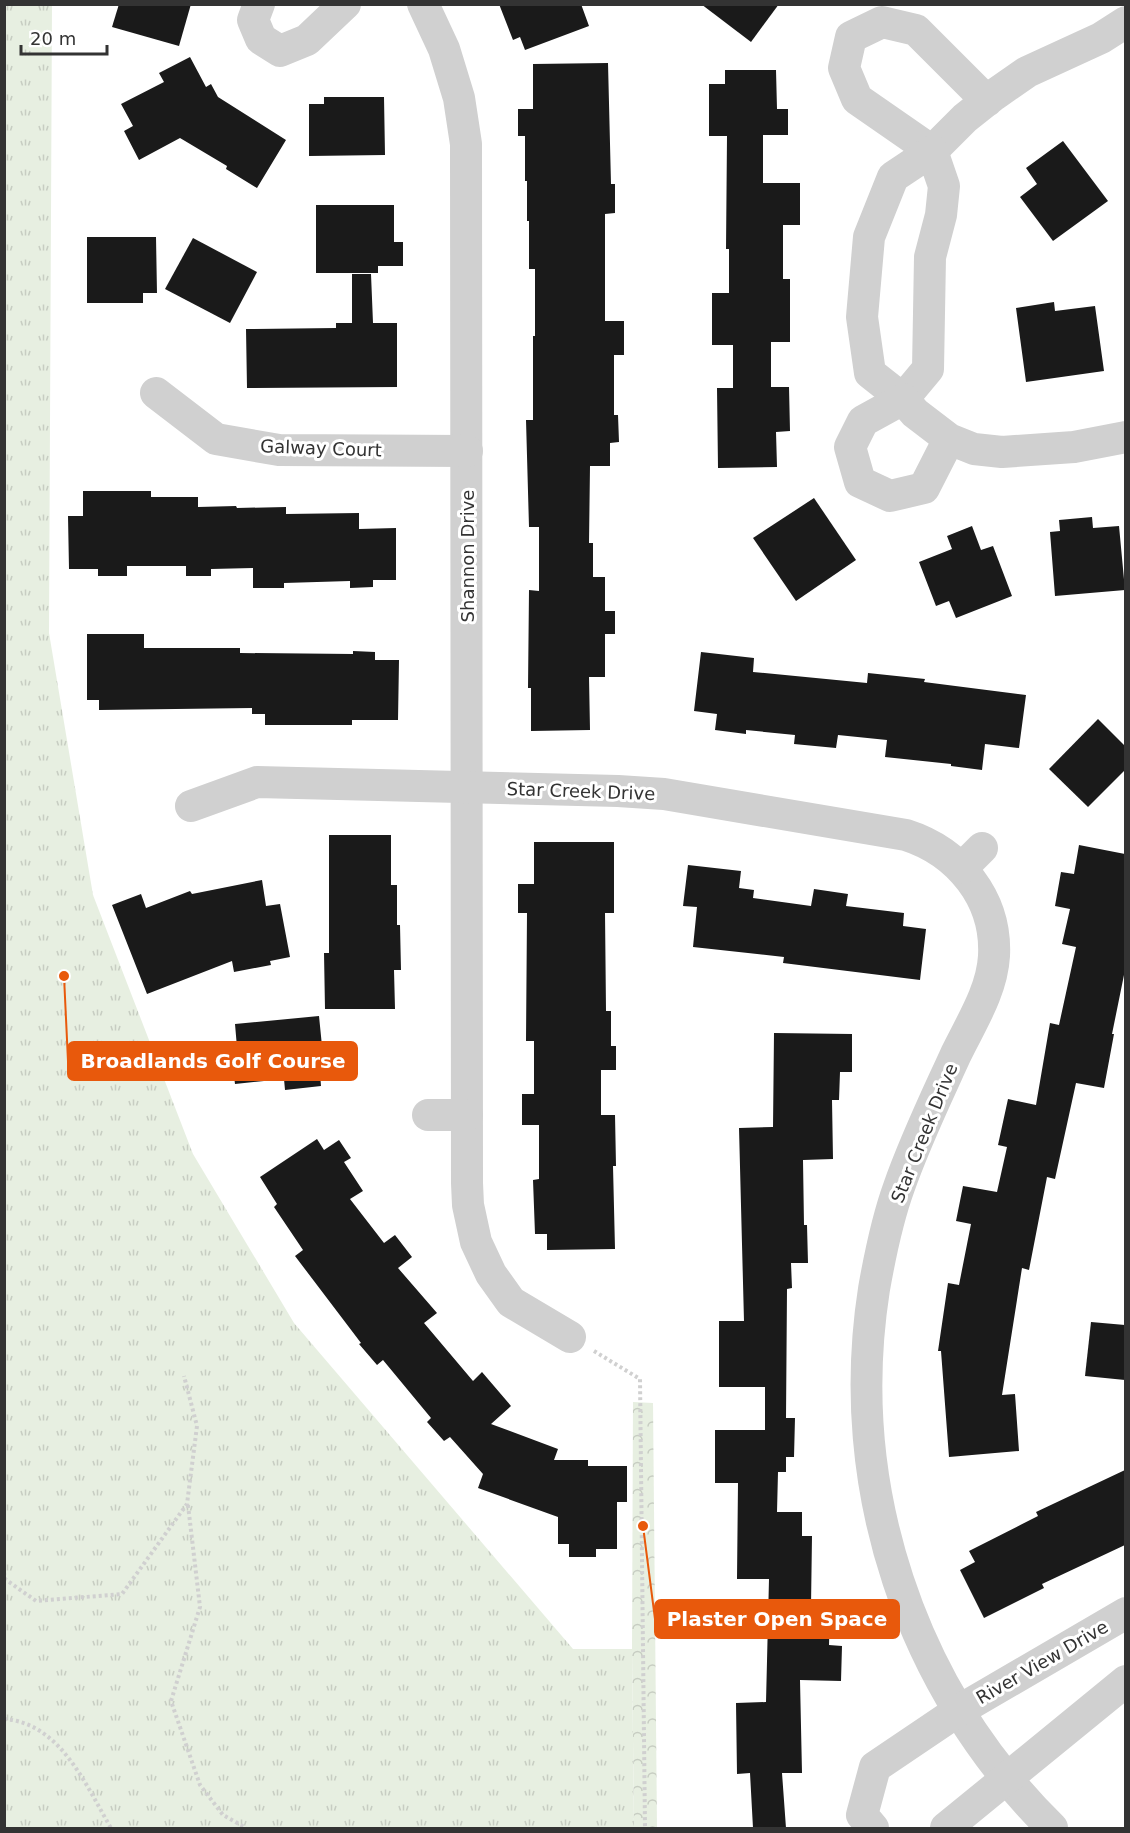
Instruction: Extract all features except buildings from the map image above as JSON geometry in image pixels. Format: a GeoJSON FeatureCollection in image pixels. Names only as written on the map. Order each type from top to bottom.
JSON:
{"type":"FeatureCollection","features":[{"type":"Feature","properties":{"kind":"street"},"geometry":{"type":"LineString","coordinates":[[259,4],[253,21],[261,39],[280,51],[307,40],[345,4]]}},
{"type":"Feature","properties":{"kind":"street","name":"Shannon Drive"},"geometry":{"type":"LineString","coordinates":[[423,4],[444,48],[459,98],[466,144],[466,1115],[468,1205],[476,1242],[491,1274],[511,1302],[570,1337]]}},
{"type":"Feature","properties":{"kind":"street"},"geometry":{"type":"LineString","coordinates":[[949,439],[924,488],[890,496],[860,482],[850,447],[863,421],[903,399],[928,369],[930,257],[944,186],[932,151],[857,99],[844,68],[851,37],[882,22],[916,30],[987,101]]}},
{"type":"Feature","properties":{"kind":"street"},"geometry":{"type":"LineString","coordinates":[[1125,22],[1101,38],[1027,72],[965,118],[932,151],[893,177],[869,237],[862,316],[870,373],[903,399],[915,413],[949,439],[974,449],[1002,452],[1074,447],[1125,437]]}},
{"type":"Feature","properties":{"kind":"street","name":"Galway Court"},"geometry":{"type":"LineString","coordinates":[[156,393],[216,439],[279,450],[467,451]]}},
{"type":"Feature","properties":{"kind":"street","name":"Star Creek Drive"},"geometry":{"type":"LineString","coordinates":[[191,806],[257,782],[664,794],[906,836],[942,851],[972,858],[992,926],[994,956],[988,987],[921,1129],[897,1190],[880,1253],[870,1317],[866,1383],[869,1448],[879,1513],[896,1576],[919,1637],[958,1711],[984,1750],[1025,1802],[1052,1828]]}},
{"type":"Feature","properties":{"kind":"street"},"geometry":{"type":"LineString","coordinates":[[428,1115],[466,1115]]}},
{"type":"Feature","properties":{"kind":"street","name":"River View Drive"},"geometry":{"type":"LineString","coordinates":[[873,1828],[862,1815],[875,1767],[958,1711],[1123,1620]]}},
{"type":"Feature","properties":{"kind":"street"},"geometry":{"type":"LineString","coordinates":[[946,1828],[1125,1681]]}},
{"type":"Feature","properties":{"kind":"path"},"geometry":{"type":"LineString","coordinates":[[570,1337],[640,1379],[645,1828]]}},
{"type":"Feature","properties":{"kind":"path"},"geometry":{"type":"LineString","coordinates":[[184,1376],[197,1426],[188,1504],[200,1607],[171,1701],[200,1785],[223,1815],[246,1828]]}},
{"type":"Feature","properties":{"kind":"path"},"geometry":{"type":"LineString","coordinates":[[4,1572],[5,1579],[36,1601],[122,1594],[188,1504]]}},
{"type":"Feature","properties":{"kind":"path"},"geometry":{"type":"LineString","coordinates":[[4,1719],[18,1720],[51,1737],[73,1764],[111,1828]]}},
{"type":"Feature","properties":{"kind":"green space"},"geometry":{"type":"Polygon","coordinates":[[[52,4],[49,633],[93,895],[193,1154],[294,1323],[573,1649],[632,1649],[634,1828],[5,1828],[4,5],[52,4]]]}},
{"type":"Feature","properties":{"kind":"green space"},"geometry":{"type":"Polygon","coordinates":[[[633,1402],[653,1403],[657,1828],[634,1828],[633,1402]]]}},
{"type":"Feature","properties":{"kind":"place","name":"Broadlands Golf Course"},"geometry":{"type":"Point","coordinates":[64,976]}},
{"type":"Feature","properties":{"kind":"place","name":"Plaster Open Space"},"geometry":{"type":"Point","coordinates":[643,1526]}}]}
